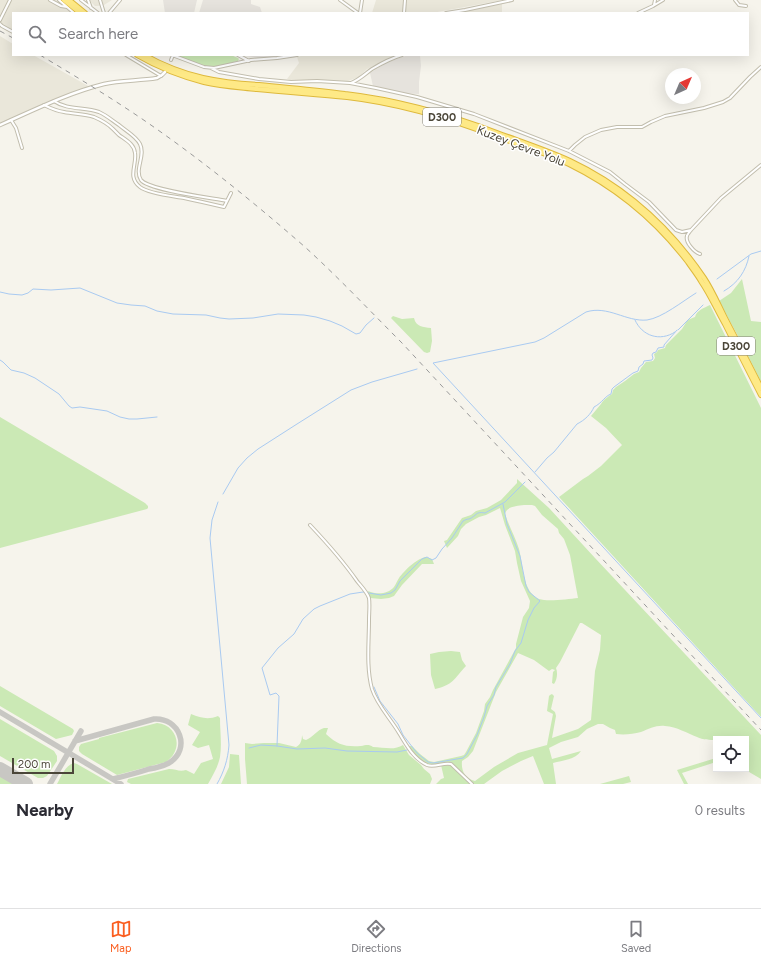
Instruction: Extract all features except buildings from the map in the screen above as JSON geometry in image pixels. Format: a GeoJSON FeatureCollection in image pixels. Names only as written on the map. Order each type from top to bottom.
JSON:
{"type":"FeatureCollection","features":[{"type":"Feature","properties":{"kind":"highway"},"geometry":{"type":"LineString","coordinates":[[64,0],[79,12]]}},
{"type":"Feature","properties":{"kind":"highway"},"geometry":{"type":"LineString","coordinates":[[69,0],[84,12]]}},
{"type":"Feature","properties":{"kind":"highway","name":"Kuzey Çevre Yolu"},"geometry":{"type":"LineString","coordinates":[[139,56],[163,68],[203,82],[350,98],[411,109],[454,121],[547,155],[587,174],[611,188],[627,200],[644,214],[668,238],[703,280]]}},
{"type":"Feature","properties":{"kind":"highway","name":"Kuzey Çevre Yolu"},"geometry":{"type":"LineString","coordinates":[[146,56],[168,67],[204,78],[233,83],[351,94],[412,106],[455,118],[547,151],[569,160],[589,171],[629,197],[655,219],[667,232],[683,251],[703,280]]}},
{"type":"Feature","properties":{"kind":"highway","name":"D300"},"geometry":{"type":"LineString","coordinates":[[703,280],[760,392]]}},
{"type":"Feature","properties":{"kind":"street"},"geometry":{"type":"LineString","coordinates":[[0,20],[10,0]]}},
{"type":"Feature","properties":{"kind":"street"},"geometry":{"type":"LineString","coordinates":[[50,0],[61,6],[68,7]]}},
{"type":"Feature","properties":{"kind":"street"},"geometry":{"type":"LineString","coordinates":[[59,0],[73,12]]}},
{"type":"Feature","properties":{"kind":"street"},"geometry":{"type":"LineString","coordinates":[[81,0],[97,12]]}},
{"type":"Feature","properties":{"kind":"street"},"geometry":{"type":"LineString","coordinates":[[88,0],[91,8]]}},
{"type":"Feature","properties":{"kind":"street"},"geometry":{"type":"LineString","coordinates":[[100,0],[104,12]]}},
{"type":"Feature","properties":{"kind":"street"},"geometry":{"type":"LineString","coordinates":[[110,12],[120,0]]}},
{"type":"Feature","properties":{"kind":"street"},"geometry":{"type":"LineString","coordinates":[[340,0],[358,12]]}},
{"type":"Feature","properties":{"kind":"street"},"geometry":{"type":"LineString","coordinates":[[359,12],[362,0]]}},
{"type":"Feature","properties":{"kind":"street"},"geometry":{"type":"LineString","coordinates":[[404,12],[405,0]]}},
{"type":"Feature","properties":{"kind":"street"},"geometry":{"type":"LineString","coordinates":[[452,12],[512,0]]}},
{"type":"Feature","properties":{"kind":"street"},"geometry":{"type":"LineString","coordinates":[[653,6],[655,0]]}},
{"type":"Feature","properties":{"kind":"street"},"geometry":{"type":"LineString","coordinates":[[640,12],[664,0]]}},
{"type":"Feature","properties":{"kind":"street"},"geometry":{"type":"LineString","coordinates":[[734,0],[739,5],[746,6]]}},
{"type":"Feature","properties":{"kind":"street"},"geometry":{"type":"LineString","coordinates":[[0,24],[12,31]]}},
{"type":"Feature","properties":{"kind":"street"},"geometry":{"type":"LineString","coordinates":[[128,56],[161,76]]}},
{"type":"Feature","properties":{"kind":"street"},"geometry":{"type":"LineString","coordinates":[[171,60],[173,56]]}},
{"type":"Feature","properties":{"kind":"street"},"geometry":{"type":"LineString","coordinates":[[176,56],[204,67],[219,68],[250,60],[290,56]]}},
{"type":"Feature","properties":{"kind":"street"},"geometry":{"type":"LineString","coordinates":[[240,56],[250,60]]}},
{"type":"Feature","properties":{"kind":"street"},"geometry":{"type":"LineString","coordinates":[[250,60],[252,56]]}},
{"type":"Feature","properties":{"kind":"street"},"geometry":{"type":"LineString","coordinates":[[350,83],[359,79],[370,70],[381,64],[400,56]]}},
{"type":"Feature","properties":{"kind":"street"},"geometry":{"type":"LineString","coordinates":[[211,68],[218,72],[259,79],[291,82],[317,81],[350,83],[417,98],[474,114],[569,151],[612,173],[650,202],[676,230],[682,232],[691,230]]}},
{"type":"Feature","properties":{"kind":"street"},"geometry":{"type":"LineString","coordinates":[[569,151],[589,135],[601,130],[617,127],[642,127],[656,119],[670,114],[704,108],[723,102],[730,98],[761,68]]}},
{"type":"Feature","properties":{"kind":"street"},"geometry":{"type":"LineString","coordinates":[[0,125],[43,105],[87,89],[103,85],[155,78],[161,76],[165,72]]}},
{"type":"Feature","properties":{"kind":"street"},"geometry":{"type":"LineString","coordinates":[[54,101],[65,106],[102,113],[137,140],[142,152],[139,174],[141,180],[145,184],[156,188],[227,201]]}},
{"type":"Feature","properties":{"kind":"street"},"geometry":{"type":"LineString","coordinates":[[43,105],[61,111],[95,118],[108,125],[127,140],[135,151],[136,157],[133,172],[134,178],[136,184],[143,189],[171,197],[184,198],[224,207],[231,193]]}},
{"type":"Feature","properties":{"kind":"street"},"geometry":{"type":"LineString","coordinates":[[11,120],[16,128],[22,148]]}},
{"type":"Feature","properties":{"kind":"street"},"geometry":{"type":"LineString","coordinates":[[700,254],[694,251],[687,240],[687,236],[691,230],[720,198],[761,165]]}},
{"type":"Feature","properties":{"kind":"street"},"geometry":{"type":"LineString","coordinates":[[310,525],[340,558],[369,598],[368,661],[372,689],[378,701],[394,724],[409,750],[424,763],[429,765],[451,764],[472,784]]}},
{"type":"Feature","properties":{"kind":"shaded area"},"geometry":{"type":"Polygon","coordinates":[[[0,0],[61,0],[75,12],[12,12],[12,32],[0,26],[0,0]]]}},
{"type":"Feature","properties":{"kind":"shaded area"},"geometry":{"type":"Polygon","coordinates":[[[89,0],[112,0],[104,5],[95,6],[89,0]]]}},
{"type":"Feature","properties":{"kind":"shaded area"},"geometry":{"type":"Polygon","coordinates":[[[163,0],[197,0],[194,12],[165,12],[163,0]]]}},
{"type":"Feature","properties":{"kind":"shaded area"},"geometry":{"type":"Polygon","coordinates":[[[203,0],[251,0],[251,4],[260,7],[262,12],[199,12],[203,0]]]}},
{"type":"Feature","properties":{"kind":"shaded area"},"geometry":{"type":"Polygon","coordinates":[[[376,0],[503,0],[437,12],[372,12],[376,0]]]}},
{"type":"Feature","properties":{"kind":"shaded area"},"geometry":{"type":"Polygon","coordinates":[[[502,4],[502,12],[462,12],[502,4]]]}},
{"type":"Feature","properties":{"kind":"shaded area"},"geometry":{"type":"Polygon","coordinates":[[[0,36],[12,43],[12,56],[35,56],[90,87],[0,125],[0,36]]]}},
{"type":"Feature","properties":{"kind":"shaded area"},"geometry":{"type":"Polygon","coordinates":[[[246,56],[286,56],[275,58],[246,56]]]}},
{"type":"Feature","properties":{"kind":"shaded area"},"geometry":{"type":"Polygon","coordinates":[[[395,56],[367,69],[359,77],[348,81],[293,81],[287,79],[299,63],[297,57],[395,56]]]}},
{"type":"Feature","properties":{"kind":"shaded area"},"geometry":{"type":"Polygon","coordinates":[[[405,56],[420,56],[419,94],[395,93],[373,86],[370,73],[386,63],[405,56]]]}},
{"type":"Feature","properties":{"kind":"green space"},"geometry":{"type":"Polygon","coordinates":[[[178,56],[233,56],[239,59],[238,61],[215,67],[207,67],[178,56]]]}},
{"type":"Feature","properties":{"kind":"green space"},"geometry":{"type":"Polygon","coordinates":[[[742,279],[751,321],[761,322],[761,382],[719,301],[731,293],[742,279]]]}},
{"type":"Feature","properties":{"kind":"green space"},"geometry":{"type":"Polygon","coordinates":[[[710,305],[761,408],[761,717],[559,497],[601,466],[622,445],[606,428],[591,416],[603,401],[612,394],[616,387],[639,372],[646,362],[653,361],[655,358],[654,354],[658,350],[665,348],[687,321],[695,317],[697,313],[710,305]]]}},
{"type":"Feature","properties":{"kind":"green space"},"geometry":{"type":"Polygon","coordinates":[[[393,316],[402,319],[414,318],[418,325],[431,328],[432,341],[430,352],[424,352],[391,318],[393,316]]]}},
{"type":"Feature","properties":{"kind":"green space"},"geometry":{"type":"Polygon","coordinates":[[[0,417],[145,503],[148,508],[0,548],[0,417]]]}},
{"type":"Feature","properties":{"kind":"green space"},"geometry":{"type":"Polygon","coordinates":[[[517,479],[549,508],[761,735],[761,779],[749,772],[749,736],[713,736],[713,740],[704,739],[678,729],[662,726],[641,732],[616,734],[615,730],[603,724],[598,724],[587,729],[578,737],[561,742],[549,748],[552,759],[581,751],[572,758],[553,763],[556,784],[544,784],[533,756],[502,771],[484,784],[436,784],[444,778],[441,765],[431,765],[422,762],[412,752],[409,746],[412,746],[429,761],[434,762],[464,755],[476,733],[485,704],[516,648],[523,617],[529,608],[530,601],[521,581],[515,551],[500,508],[466,524],[447,548],[444,541],[447,540],[462,518],[471,515],[476,511],[487,508],[501,500],[517,483],[517,479]],[[515,506],[508,509],[505,514],[519,549],[526,584],[533,595],[539,599],[558,600],[578,598],[570,555],[564,539],[559,533],[558,529],[542,515],[535,506],[515,506]],[[580,623],[556,668],[557,676],[554,684],[552,683],[553,672],[555,670],[552,669],[549,671],[534,660],[518,653],[496,692],[473,751],[462,761],[462,768],[466,776],[475,781],[494,767],[518,753],[547,745],[553,714],[547,711],[549,696],[552,694],[554,696],[551,709],[555,712],[556,716],[552,738],[578,729],[591,720],[595,671],[600,650],[601,635],[580,623]]]}},
{"type":"Feature","properties":{"kind":"green space"},"geometry":{"type":"Polygon","coordinates":[[[426,557],[432,559],[434,564],[422,564],[402,585],[394,596],[381,599],[370,598],[368,591],[379,593],[389,591],[394,587],[399,578],[407,569],[415,562],[426,557]]]}},
{"type":"Feature","properties":{"kind":"green space"},"geometry":{"type":"Polygon","coordinates":[[[451,651],[460,652],[462,660],[466,666],[456,678],[446,686],[435,689],[431,675],[430,654],[451,651]]]}},
{"type":"Feature","properties":{"kind":"green space"},"geometry":{"type":"Polygon","coordinates":[[[0,686],[73,729],[74,731],[72,735],[56,739],[0,706],[0,686]]]}},
{"type":"Feature","properties":{"kind":"green space"},"geometry":{"type":"Polygon","coordinates":[[[191,714],[204,718],[218,716],[220,718],[220,757],[217,768],[208,784],[131,784],[127,782],[128,779],[169,769],[181,771],[186,770],[194,774],[201,763],[213,759],[209,745],[198,748],[192,745],[200,732],[188,725],[191,714]]]}},
{"type":"Feature","properties":{"kind":"green space"},"geometry":{"type":"Polygon","coordinates":[[[0,719],[54,751],[57,756],[57,761],[47,776],[38,778],[0,756],[0,719]]]}},
{"type":"Feature","properties":{"kind":"green space"},"geometry":{"type":"Polygon","coordinates":[[[157,723],[170,728],[176,739],[177,745],[175,751],[172,757],[166,762],[117,775],[79,751],[81,744],[157,723]]]}},
{"type":"Feature","properties":{"kind":"green space"},"geometry":{"type":"Polygon","coordinates":[[[324,728],[328,728],[326,734],[330,738],[346,746],[370,745],[373,747],[396,748],[403,745],[409,755],[430,774],[432,779],[430,784],[247,784],[245,743],[279,743],[296,747],[300,743],[302,735],[303,739],[306,740],[324,728]]]}},
{"type":"Feature","properties":{"kind":"green space"},"geometry":{"type":"Polygon","coordinates":[[[230,754],[239,755],[241,784],[221,784],[229,767],[230,754]]]}},
{"type":"Feature","properties":{"kind":"green space"},"geometry":{"type":"Polygon","coordinates":[[[713,759],[713,763],[682,773],[688,784],[684,784],[677,770],[713,759]]]}},
{"type":"Feature","properties":{"kind":"green space"},"geometry":{"type":"Polygon","coordinates":[[[74,763],[112,784],[57,784],[68,766],[74,763]]]}},
{"type":"Feature","properties":{"kind":"green space"},"geometry":{"type":"Polygon","coordinates":[[[0,775],[14,784],[0,784],[0,775]]]}},
{"type":"Feature","properties":{"kind":"green space"},"geometry":{"type":"Polygon","coordinates":[[[629,776],[631,782],[623,784],[600,784],[629,776]]]}},
{"type":"Feature","properties":{"kind":"waterway"},"geometry":{"type":"LineString","coordinates":[[717,279],[751,254],[761,251]]}},
{"type":"Feature","properties":{"kind":"waterway"},"geometry":{"type":"LineString","coordinates":[[724,291],[741,276],[746,267],[749,256]]}},
{"type":"Feature","properties":{"kind":"waterway"},"geometry":{"type":"LineString","coordinates":[[0,292],[22,295],[33,289],[51,290],[80,288],[117,303],[145,306],[157,311],[173,314],[206,315],[229,319],[253,318],[278,314],[304,315],[330,321],[356,334],[360,333],[374,318]]}},
{"type":"Feature","properties":{"kind":"waterway"},"geometry":{"type":"LineString","coordinates":[[696,293],[666,313],[653,319],[632,319],[609,312],[594,310],[586,312],[535,342],[433,363],[761,718]]}},
{"type":"Feature","properties":{"kind":"waterway"},"geometry":{"type":"LineString","coordinates":[[678,330],[703,305]]}},
{"type":"Feature","properties":{"kind":"waterway"},"geometry":{"type":"LineString","coordinates":[[635,320],[642,330],[652,336],[663,337],[675,332]]}},
{"type":"Feature","properties":{"kind":"waterway"},"geometry":{"type":"LineString","coordinates":[[535,472],[577,424],[583,421],[594,407],[611,394],[614,387],[638,371],[639,367],[644,361],[652,360],[653,353],[656,352],[658,348],[664,347],[664,345],[677,330]]}},
{"type":"Feature","properties":{"kind":"waterway"},"geometry":{"type":"LineString","coordinates":[[0,360],[11,370],[24,373],[35,378],[59,394],[72,408],[80,407],[107,411],[129,419],[157,417]]}},
{"type":"Feature","properties":{"kind":"waterway"},"geometry":{"type":"LineString","coordinates":[[223,494],[238,468],[258,449],[351,390],[372,382],[417,369]]}},
{"type":"Feature","properties":{"kind":"waterway"},"geometry":{"type":"LineString","coordinates":[[277,746],[279,696],[276,693],[270,695],[262,668],[278,648],[294,634],[303,619],[314,609],[350,594],[363,592],[381,595],[391,593],[395,590],[400,581],[422,559],[427,557],[432,560],[436,558],[463,521],[472,518],[478,513],[485,513],[505,502],[525,482]]}},
{"type":"Feature","properties":{"kind":"waterway"},"geometry":{"type":"LineString","coordinates":[[217,784],[222,775],[228,755],[229,745],[210,538],[212,520],[218,502]]}},
{"type":"Feature","properties":{"kind":"waterway"},"geometry":{"type":"LineString","coordinates":[[374,687],[380,701],[398,724],[403,735],[417,753],[428,762],[433,763],[463,758],[467,754],[477,735],[487,706],[494,695],[496,687],[510,664],[515,651],[521,643],[528,620],[534,608],[540,601],[529,592],[526,586],[520,556],[507,524],[503,504]]}},
{"type":"Feature","properties":{"kind":"waterway"},"geometry":{"type":"LineString","coordinates":[[249,748],[261,745],[297,749],[325,748],[347,751],[397,752],[407,750]]}},
{"type":"Feature","properties":{"kind":"taxiway"},"geometry":{"type":"LineString","coordinates":[[0,712],[121,784]]}},
{"type":"Feature","properties":{"kind":"taxiway"},"geometry":{"type":"LineString","coordinates":[[75,741],[154,719],[163,720],[176,728],[180,735],[180,750],[176,757],[169,763],[113,779]]}},
{"type":"Feature","properties":{"kind":"taxiway"},"geometry":{"type":"LineString","coordinates":[[50,784],[81,731]]}},
{"type":"Feature","properties":{"kind":"runway"},"geometry":{"type":"LineString","coordinates":[[0,769],[26,784]]}},
{"type":"Feature","properties":{"kind":"railway"},"geometry":{"type":"LineString","coordinates":[[0,31],[12,37]]}},
{"type":"Feature","properties":{"kind":"railway"},"geometry":{"type":"LineString","coordinates":[[42,56],[115,101],[177,144],[251,201],[318,259],[402,343],[761,730]]}}]}
